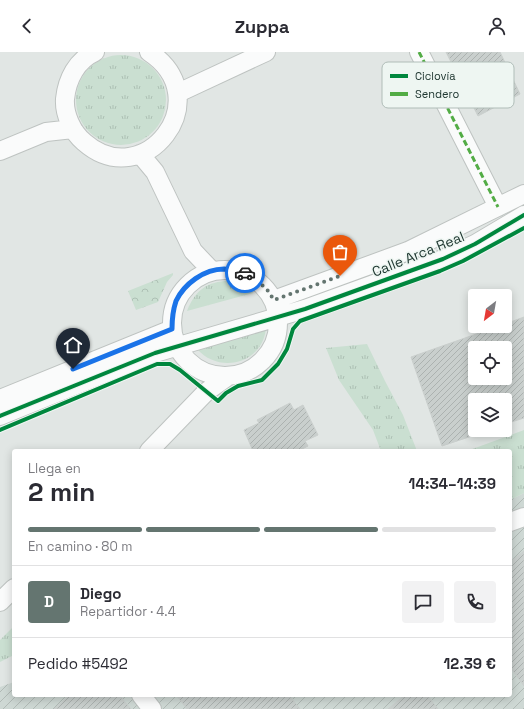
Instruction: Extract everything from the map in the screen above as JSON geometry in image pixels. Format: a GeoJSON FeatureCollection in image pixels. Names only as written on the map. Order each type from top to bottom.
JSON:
{"type":"FeatureCollection","features":[{"type":"Feature","properties":{"kind":"street"},"geometry":{"type":"LineString","coordinates":[[178,93],[266,52]]}},
{"type":"Feature","properties":{"kind":"street"},"geometry":{"type":"LineString","coordinates":[[419,52],[424,62]]}},
{"type":"Feature","properties":{"kind":"street"},"geometry":{"type":"LineString","coordinates":[[92,53],[80,63],[72,74],[67,87],[65,100],[70,121],[80,139],[90,148],[102,154],[114,157],[127,157],[147,151],[165,137],[173,124],[177,109],[178,93],[174,80],[159,54]]}},
{"type":"Feature","properties":{"kind":"street"},"geometry":{"type":"LineString","coordinates":[[448,108],[498,207]]}},
{"type":"Feature","properties":{"kind":"street"},"geometry":{"type":"LineString","coordinates":[[0,151],[70,121]]}},
{"type":"Feature","properties":{"kind":"street"},"geometry":{"type":"LineString","coordinates":[[147,151],[204,274]]}},
{"type":"Feature","properties":{"kind":"street","name":"Calle Arca Real"},"geometry":{"type":"LineString","coordinates":[[274,300],[408,251],[524,194]]}},
{"type":"Feature","properties":{"kind":"street","name":"Calle Arca Real"},"geometry":{"type":"LineString","coordinates":[[0,416],[155,353],[279,317],[443,259],[475,244],[524,215]]}},
{"type":"Feature","properties":{"kind":"street"},"geometry":{"type":"LineString","coordinates":[[223,269],[245,273],[266,288],[274,300],[279,317],[279,328],[275,343],[263,361],[246,372],[218,376],[200,369],[185,357],[178,347],[172,329],[172,317],[176,301],[187,285],[204,274],[223,269]]}},
{"type":"Feature","properties":{"kind":"street"},"geometry":{"type":"LineString","coordinates":[[0,399],[172,329]]}},
{"type":"Feature","properties":{"kind":"street"},"geometry":{"type":"LineString","coordinates":[[151,449],[206,392],[218,376]]}},
{"type":"Feature","properties":{"kind":"street"},"geometry":{"type":"LineString","coordinates":[[512,521],[524,517]]}},
{"type":"Feature","properties":{"kind":"street"},"geometry":{"type":"LineString","coordinates":[[0,602],[12,590]]}},
{"type":"Feature","properties":{"kind":"street"},"geometry":{"type":"LineString","coordinates":[[142,697],[152,709]]}},
{"type":"Feature","properties":{"kind":"shaded area"},"geometry":{"type":"Polygon","coordinates":[[[524,493],[524,709],[0,709],[0,687],[12,683],[12,697],[512,697],[512,499],[524,493]]]}},
{"type":"Feature","properties":{"kind":"green space"},"geometry":{"type":"Polygon","coordinates":[[[112,55],[130,55],[146,62],[159,75],[166,91],[166,109],[159,125],[146,138],[130,145],[112,145],[96,138],[83,125],[76,109],[76,91],[83,75],[96,62],[112,55]]]}},
{"type":"Feature","properties":{"kind":"green space"},"geometry":{"type":"Polygon","coordinates":[[[173,273],[158,302],[136,310],[128,291],[173,273]]]}},
{"type":"Feature","properties":{"kind":"green space"},"geometry":{"type":"Polygon","coordinates":[[[225,281],[240,283],[253,293],[187,311],[193,299],[206,286],[225,281]]]}},
{"type":"Feature","properties":{"kind":"green space"},"geometry":{"type":"Polygon","coordinates":[[[266,328],[263,340],[257,350],[249,357],[239,361],[228,363],[217,362],[206,357],[197,349],[266,328]]]}},
{"type":"Feature","properties":{"kind":"green space"},"geometry":{"type":"Polygon","coordinates":[[[367,344],[403,415],[416,449],[380,449],[373,430],[339,380],[326,348],[367,344]]]}},
{"type":"Feature","properties":{"kind":"green space"},"geometry":{"type":"Polygon","coordinates":[[[524,430],[524,493],[512,499],[512,449],[472,449],[505,437],[512,437],[512,434],[524,430]]]}},
{"type":"Feature","properties":{"kind":"green space"},"geometry":{"type":"Polygon","coordinates":[[[12,628],[12,656],[0,662],[0,640],[12,628]]]}},
{"type":"Feature","properties":{"kind":"building"},"geometry":{"type":"Polygon","coordinates":[[[446,52],[500,52],[505,62],[451,62],[446,52]]]}},
{"type":"Feature","properties":{"kind":"building"},"geometry":{"type":"Polygon","coordinates":[[[514,81],[520,94],[514,97],[514,81]]]}},
{"type":"Feature","properties":{"kind":"building"},"geometry":{"type":"Polygon","coordinates":[[[474,108],[493,108],[478,116],[474,108]]]}},
{"type":"Feature","properties":{"kind":"building"},"geometry":{"type":"Polygon","coordinates":[[[524,317],[524,418],[512,422],[512,393],[468,393],[469,437],[442,446],[411,357],[479,333],[512,333],[512,321],[524,317]]]}},
{"type":"Feature","properties":{"kind":"building"},"geometry":{"type":"Polygon","coordinates":[[[290,403],[294,410],[303,405],[318,435],[305,441],[308,446],[302,449],[252,449],[244,430],[259,423],[257,420],[290,403]]]}},
{"type":"Feature","properties":{"kind":"building"},"geometry":{"type":"Polygon","coordinates":[[[524,551],[524,686],[512,670],[512,560],[524,551]]]}},
{"type":"Feature","properties":{"kind":"building"},"geometry":{"type":"Polygon","coordinates":[[[68,697],[121,697],[131,709],[54,709],[68,697]]]}},
{"type":"Feature","properties":{"kind":"building"},"geometry":{"type":"Polygon","coordinates":[[[178,697],[291,697],[300,709],[187,709],[178,697]]]}},
{"type":"Feature","properties":{"kind":"building"},"geometry":{"type":"Polygon","coordinates":[[[403,697],[429,697],[438,709],[388,709],[403,697]]]}},
{"type":"Feature","properties":{"kind":"marked path"},"geometry":{"type":"LineString","coordinates":[[419,52],[424,62]]}},
{"type":"Feature","properties":{"kind":"marked path"},"geometry":{"type":"LineString","coordinates":[[448,108],[498,207]]}},
{"type":"Feature","properties":{"kind":"cycle path"},"geometry":{"type":"LineString","coordinates":[[0,416],[155,353],[305,309],[443,259],[475,244],[524,215]]}},
{"type":"Feature","properties":{"kind":"cycle path"},"geometry":{"type":"LineString","coordinates":[[0,430],[157,364],[170,364],[180,370],[218,401],[226,393],[238,386],[262,380],[278,364],[287,349],[293,329],[300,321],[440,271],[463,261],[524,228]]}},
{"type":"Feature","properties":{"kind":"way so far"},"geometry":{"type":"LineString","coordinates":[[245,273],[266,288],[274,300],[340,276]]}},
{"type":"Feature","properties":{"kind":"route"},"geometry":{"type":"LineString","coordinates":[[73,369],[172,329],[172,317],[176,301],[187,285],[196,277],[212,271],[223,269],[245,273]]}}]}
